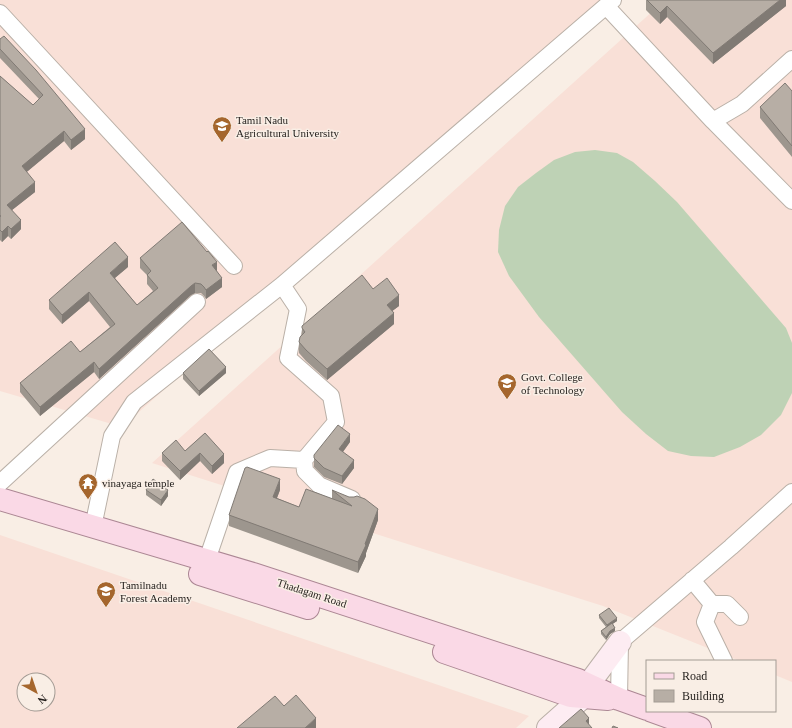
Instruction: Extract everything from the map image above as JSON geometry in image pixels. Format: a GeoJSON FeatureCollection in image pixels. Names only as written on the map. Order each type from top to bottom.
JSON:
{"type":"FeatureCollection","features":[{"type":"Feature","properties":{"kind":"main road","name":"Thadagam Road"},"geometry":{"type":"LineString","coordinates":[[0,499],[253,574],[570,678],[585,691],[619,699],[646,709]]}},
{"type":"Feature","properties":{"kind":"main road","name":"Thadagam Road"},"geometry":{"type":"LineString","coordinates":[[0,513],[151,558],[402,637],[571,696],[585,691]]}},
{"type":"Feature","properties":{"kind":"main road"},"geometry":{"type":"LineString","coordinates":[[548,728],[585,691],[620,642]]}},
{"type":"Feature","properties":{"kind":"main road"},"geometry":{"type":"LineString","coordinates":[[655,712],[700,728]]}},
{"type":"Feature","properties":{"kind":"street"},"geometry":{"type":"LineString","coordinates":[[94,527],[112,436],[134,402],[282,285],[609,3],[713,121],[792,201]]}},
{"type":"Feature","properties":{"kind":"street"},"geometry":{"type":"LineString","coordinates":[[0,13],[234,266]]}},
{"type":"Feature","properties":{"kind":"street"},"geometry":{"type":"LineString","coordinates":[[713,121],[742,104],[792,60]]}},
{"type":"Feature","properties":{"kind":"street"},"geometry":{"type":"LineString","coordinates":[[282,285],[298,309],[288,358],[331,396],[336,422],[304,460],[305,471],[319,486],[353,499]]}},
{"type":"Feature","properties":{"kind":"street"},"geometry":{"type":"LineString","coordinates":[[0,483],[197,302]]}},
{"type":"Feature","properties":{"kind":"street"},"geometry":{"type":"LineString","coordinates":[[207,560],[237,472],[270,458],[304,460]]}},
{"type":"Feature","properties":{"kind":"street"},"geometry":{"type":"LineString","coordinates":[[619,699],[620,642],[731,547],[792,492]]}},
{"type":"Feature","properties":{"kind":"street"},"geometry":{"type":"LineString","coordinates":[[692,580],[712,604]]}},
{"type":"Feature","properties":{"kind":"street"},"geometry":{"type":"LineString","coordinates":[[712,604],[727,604],[740,617]]}},
{"type":"Feature","properties":{"kind":"street"},"geometry":{"type":"LineString","coordinates":[[712,604],[705,622],[724,660]]}},
{"type":"Feature","properties":{"kind":"shaded area","name":"Tamil Nadu Agricultural University"},"geometry":{"type":"Polygon","coordinates":[[[0,0],[604,0],[122,427],[0,391],[0,0]]]}},
{"type":"Feature","properties":{"kind":"shaded area","name":"Govt. College of Technology"},"geometry":{"type":"Polygon","coordinates":[[[665,0],[792,0],[792,682],[776,675],[776,660],[738,660],[603,606],[152,463],[665,0]]]}},
{"type":"Feature","properties":{"kind":"shaded area","name":"Tamilnadu Forest Academy"},"geometry":{"type":"Polygon","coordinates":[[[0,535],[529,716],[516,728],[0,728],[0,535]]]}},
{"type":"Feature","properties":{"kind":"green space"},"geometry":{"type":"Polygon","coordinates":[[[595,150],[617,153],[633,162],[655,181],[677,202],[786,328],[792,343],[792,393],[781,415],[761,435],[740,447],[714,457],[691,456],[668,451],[646,434],[622,412],[539,317],[509,276],[498,252],[499,230],[505,206],[518,187],[554,160],[575,152],[595,150]]]}},
{"type":"Feature","properties":{"kind":"building"},"geometry":{"type":"Polygon","coordinates":[[[647,0],[780,0],[713,53],[667,6],[660,13],[647,0]]]}},
{"type":"Feature","properties":{"kind":"building"},"geometry":{"type":"Polygon","coordinates":[[[4,36],[36,70],[85,129],[71,140],[64,131],[22,166],[35,182],[7,205],[21,220],[11,229],[8,226],[2,232],[0,230],[0,76],[33,105],[43,95],[0,49],[0,39],[4,36]]]}},
{"type":"Feature","properties":{"kind":"building"},"geometry":{"type":"Polygon","coordinates":[[[785,83],[792,91],[792,146],[760,107],[785,83]]]}},
{"type":"Feature","properties":{"kind":"building"},"geometry":{"type":"Polygon","coordinates":[[[182,222],[217,262],[212,265],[222,278],[206,290],[201,284],[195,283],[99,369],[94,362],[40,407],[20,383],[71,341],[80,352],[115,324],[89,292],[62,315],[49,300],[115,242],[128,257],[110,273],[137,305],[158,288],[147,275],[151,271],[140,258],[182,222]]]}},
{"type":"Feature","properties":{"kind":"building"},"geometry":{"type":"Polygon","coordinates":[[[362,275],[373,289],[387,278],[399,295],[387,305],[394,313],[327,369],[299,342],[300,337],[305,332],[302,326],[362,275]]]}},
{"type":"Feature","properties":{"kind":"building"},"geometry":{"type":"Polygon","coordinates":[[[209,349],[226,367],[199,391],[183,373],[209,349]]]}},
{"type":"Feature","properties":{"kind":"building"},"geometry":{"type":"Polygon","coordinates":[[[338,425],[350,434],[339,449],[354,460],[342,476],[324,468],[314,458],[314,455],[338,425]]]}},
{"type":"Feature","properties":{"kind":"building"},"geometry":{"type":"Polygon","coordinates":[[[205,433],[224,454],[212,466],[200,453],[180,471],[162,453],[176,440],[185,451],[205,433]]]}},
{"type":"Feature","properties":{"kind":"building"},"geometry":{"type":"Polygon","coordinates":[[[247,467],[280,479],[273,497],[299,507],[306,489],[352,506],[332,490],[349,497],[357,496],[365,499],[378,509],[365,544],[366,545],[358,562],[229,515],[245,468],[247,467]]]}},
{"type":"Feature","properties":{"kind":"building"},"geometry":{"type":"Polygon","coordinates":[[[153,479],[168,490],[161,500],[146,490],[153,479]]]}},
{"type":"Feature","properties":{"kind":"building"},"geometry":{"type":"Polygon","coordinates":[[[609,608],[617,618],[607,625],[599,615],[609,608]]]}},
{"type":"Feature","properties":{"kind":"building"},"geometry":{"type":"Polygon","coordinates":[[[612,623],[615,628],[610,631],[606,637],[601,631],[612,623]]]}},
{"type":"Feature","properties":{"kind":"building"},"geometry":{"type":"Polygon","coordinates":[[[296,695],[316,718],[305,728],[237,728],[275,696],[284,706],[296,695]]]}},
{"type":"Feature","properties":{"kind":"building"},"geometry":{"type":"Polygon","coordinates":[[[581,709],[589,718],[586,721],[592,728],[559,728],[581,709]]]}},
{"type":"Feature","properties":{"kind":"place","name":"Tamil Nadu Agricultural University"},"geometry":{"type":"Point","coordinates":[222,143]}},
{"type":"Feature","properties":{"kind":"place","name":"Govt. College of Technology"},"geometry":{"type":"Point","coordinates":[507,400]}},
{"type":"Feature","properties":{"kind":"place","name":"vinayaga temple"},"geometry":{"type":"Point","coordinates":[88,500]}},
{"type":"Feature","properties":{"kind":"place","name":"Tamilnadu Forest Academy"},"geometry":{"type":"Point","coordinates":[106,608]}}]}
